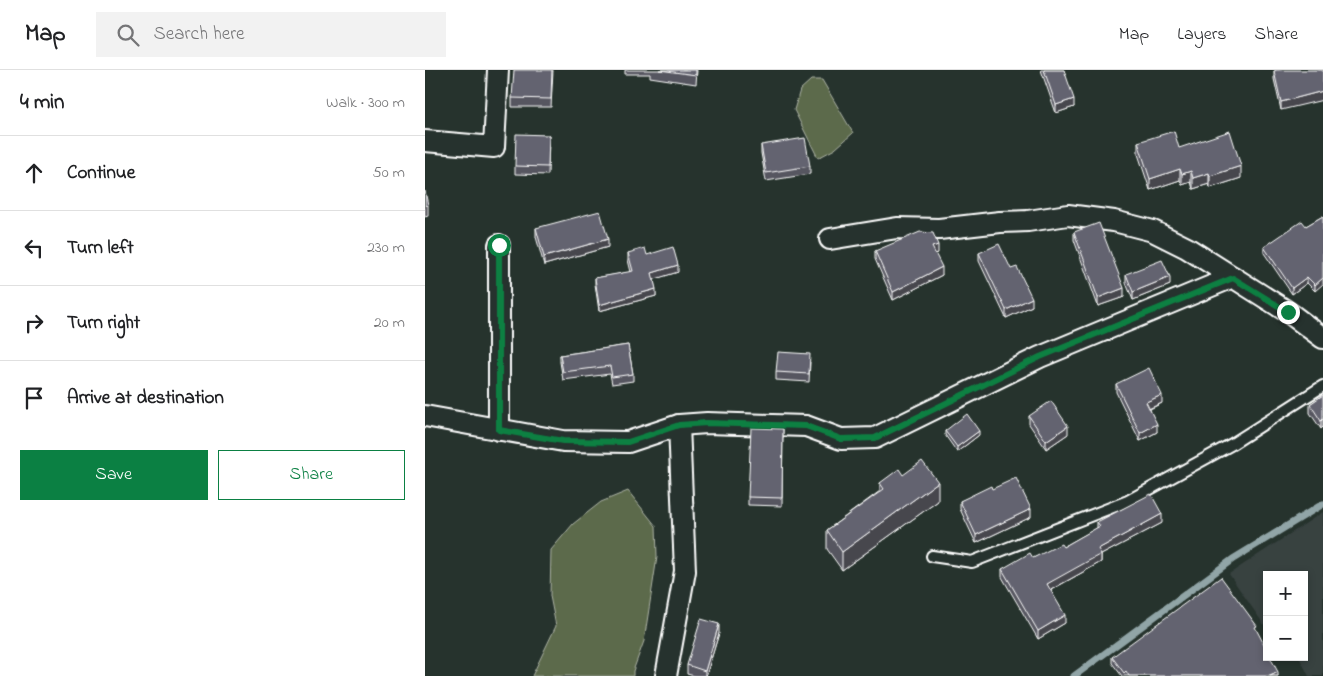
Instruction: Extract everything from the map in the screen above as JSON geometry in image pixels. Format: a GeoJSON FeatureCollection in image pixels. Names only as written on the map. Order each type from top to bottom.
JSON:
{"type":"FeatureCollection","features":[{"type":"Feature","properties":{"kind":"street"},"geometry":{"type":"LineString","coordinates":[[425,141],[494,147],[498,70]]}},
{"type":"Feature","properties":{"kind":"street"},"geometry":{"type":"LineString","coordinates":[[829,240],[897,228],[939,229],[1000,222],[1028,221],[1068,215],[1114,221],[1153,231],[1187,248],[1288,312],[1323,338]]}},
{"type":"Feature","properties":{"kind":"street"},"geometry":{"type":"LineString","coordinates":[[499,245],[499,430]]}},
{"type":"Feature","properties":{"kind":"street"},"geometry":{"type":"LineString","coordinates":[[425,416],[563,441],[628,442],[679,425],[707,423],[806,426],[841,439],[875,438],[1040,357],[1233,278]]}},
{"type":"Feature","properties":{"kind":"street"},"geometry":{"type":"LineString","coordinates":[[665,676],[685,571],[679,425]]}},
{"type":"Feature","properties":{"kind":"lane"},"geometry":{"type":"LineString","coordinates":[[932,556],[972,562],[1128,501],[1232,444],[1323,386]]}},
{"type":"Feature","properties":{"kind":"shaded area"},"geometry":{"type":"Polygon","coordinates":[[[1323,512],[1323,676],[1309,676],[1301,661],[1308,661],[1308,571],[1263,571],[1263,623],[1229,574],[1323,512]]]}},
{"type":"Feature","properties":{"kind":"green space"},"geometry":{"type":"Polygon","coordinates":[[[811,80],[822,80],[853,133],[835,149],[818,158],[794,110],[800,90],[811,80]]]}},
{"type":"Feature","properties":{"kind":"green space"},"geometry":{"type":"Polygon","coordinates":[[[628,491],[656,526],[657,557],[644,641],[633,676],[532,676],[556,626],[550,596],[551,550],[573,524],[601,502],[628,491]]]}},
{"type":"Feature","properties":{"kind":"building"},"geometry":{"type":"Polygon","coordinates":[[[514,70],[552,70],[551,99],[512,98],[514,70]]]}},
{"type":"Feature","properties":{"kind":"building"},"geometry":{"type":"Polygon","coordinates":[[[659,70],[696,70],[696,75],[659,70]]]}},
{"type":"Feature","properties":{"kind":"building"},"geometry":{"type":"Polygon","coordinates":[[[1044,70],[1064,70],[1074,99],[1056,105],[1044,70]]]}},
{"type":"Feature","properties":{"kind":"building"},"geometry":{"type":"Polygon","coordinates":[[[1323,70],[1323,91],[1281,102],[1274,71],[1323,70]]]}},
{"type":"Feature","properties":{"kind":"building"},"geometry":{"type":"Polygon","coordinates":[[[1174,131],[1179,148],[1230,131],[1241,166],[1210,176],[1209,173],[1193,178],[1191,171],[1182,174],[1180,169],[1150,179],[1138,142],[1174,131]]]}},
{"type":"Feature","properties":{"kind":"building"},"geometry":{"type":"Polygon","coordinates":[[[516,134],[549,135],[548,167],[515,166],[516,134]]]}},
{"type":"Feature","properties":{"kind":"building"},"geometry":{"type":"Polygon","coordinates":[[[805,138],[810,166],[766,173],[761,145],[805,138]]]}},
{"type":"Feature","properties":{"kind":"building"},"geometry":{"type":"Polygon","coordinates":[[[425,191],[428,205],[425,206],[425,191]]]}},
{"type":"Feature","properties":{"kind":"building"},"geometry":{"type":"Polygon","coordinates":[[[600,211],[608,239],[544,257],[536,228],[600,211]]]}},
{"type":"Feature","properties":{"kind":"building"},"geometry":{"type":"Polygon","coordinates":[[[1323,216],[1323,278],[1315,285],[1307,277],[1292,288],[1264,247],[1302,221],[1306,226],[1323,216]]]}},
{"type":"Feature","properties":{"kind":"building"},"geometry":{"type":"Polygon","coordinates":[[[1099,223],[1124,288],[1098,298],[1074,232],[1099,223]]]}},
{"type":"Feature","properties":{"kind":"building"},"geometry":{"type":"Polygon","coordinates":[[[920,232],[933,233],[938,245],[932,247],[942,267],[893,292],[875,251],[920,232]]]}},
{"type":"Feature","properties":{"kind":"building"},"geometry":{"type":"Polygon","coordinates":[[[999,244],[1011,269],[1017,267],[1032,298],[1006,310],[979,253],[999,244]]]}},
{"type":"Feature","properties":{"kind":"building"},"geometry":{"type":"Polygon","coordinates":[[[673,247],[678,265],[652,273],[656,289],[599,305],[595,278],[633,271],[628,253],[645,248],[647,255],[673,247]]]}},
{"type":"Feature","properties":{"kind":"building"},"geometry":{"type":"Polygon","coordinates":[[[1162,260],[1170,277],[1133,292],[1126,274],[1162,260]]]}},
{"type":"Feature","properties":{"kind":"building"},"geometry":{"type":"Polygon","coordinates":[[[628,345],[633,374],[612,377],[610,366],[563,372],[560,355],[628,345]]]}},
{"type":"Feature","properties":{"kind":"building"},"geometry":{"type":"Polygon","coordinates":[[[778,352],[810,354],[809,374],[776,372],[778,352]]]}},
{"type":"Feature","properties":{"kind":"building"},"geometry":{"type":"Polygon","coordinates":[[[1149,368],[1162,395],[1146,402],[1157,424],[1140,433],[1116,384],[1149,368]]]}},
{"type":"Feature","properties":{"kind":"building"},"geometry":{"type":"Polygon","coordinates":[[[1323,395],[1323,419],[1321,421],[1310,404],[1323,395]]]}},
{"type":"Feature","properties":{"kind":"building"},"geometry":{"type":"Polygon","coordinates":[[[1051,401],[1068,426],[1046,441],[1029,416],[1051,401]]]}},
{"type":"Feature","properties":{"kind":"building"},"geometry":{"type":"Polygon","coordinates":[[[967,414],[979,431],[957,447],[945,431],[967,414]]]}},
{"type":"Feature","properties":{"kind":"building"},"geometry":{"type":"Polygon","coordinates":[[[751,428],[783,429],[782,498],[748,497],[751,428]]]}},
{"type":"Feature","properties":{"kind":"building"},"geometry":{"type":"Polygon","coordinates":[[[922,461],[938,482],[842,552],[827,530],[884,489],[880,483],[899,469],[903,475],[922,461]]]}},
{"type":"Feature","properties":{"kind":"building"},"geometry":{"type":"Polygon","coordinates":[[[1016,478],[1031,509],[976,535],[960,501],[991,486],[992,489],[1016,478]]]}},
{"type":"Feature","properties":{"kind":"building"},"geometry":{"type":"Polygon","coordinates":[[[1151,494],[1162,514],[1098,549],[1101,554],[1047,584],[1065,615],[1038,631],[1002,569],[1030,553],[1033,558],[1061,544],[1063,547],[1100,526],[1097,522],[1151,494]]]}},
{"type":"Feature","properties":{"kind":"building"},"geometry":{"type":"Polygon","coordinates":[[[1221,577],[1257,626],[1255,627],[1263,642],[1263,661],[1272,661],[1278,672],[1270,676],[1129,676],[1126,671],[1124,673],[1112,657],[1221,577]]]}},
{"type":"Feature","properties":{"kind":"building"},"geometry":{"type":"Polygon","coordinates":[[[701,619],[719,624],[705,671],[687,665],[701,619]]]}},
{"type":"Feature","properties":{"kind":"waterway"},"geometry":{"type":"LineString","coordinates":[[1074,676],[1233,559],[1323,504]]}},
{"type":"Feature","properties":{"kind":"route"},"geometry":{"type":"LineString","coordinates":[[499,245],[499,430],[563,441],[628,442],[679,425],[707,423],[806,426],[841,439],[875,438],[1040,357],[1233,278],[1288,312]]}}]}
